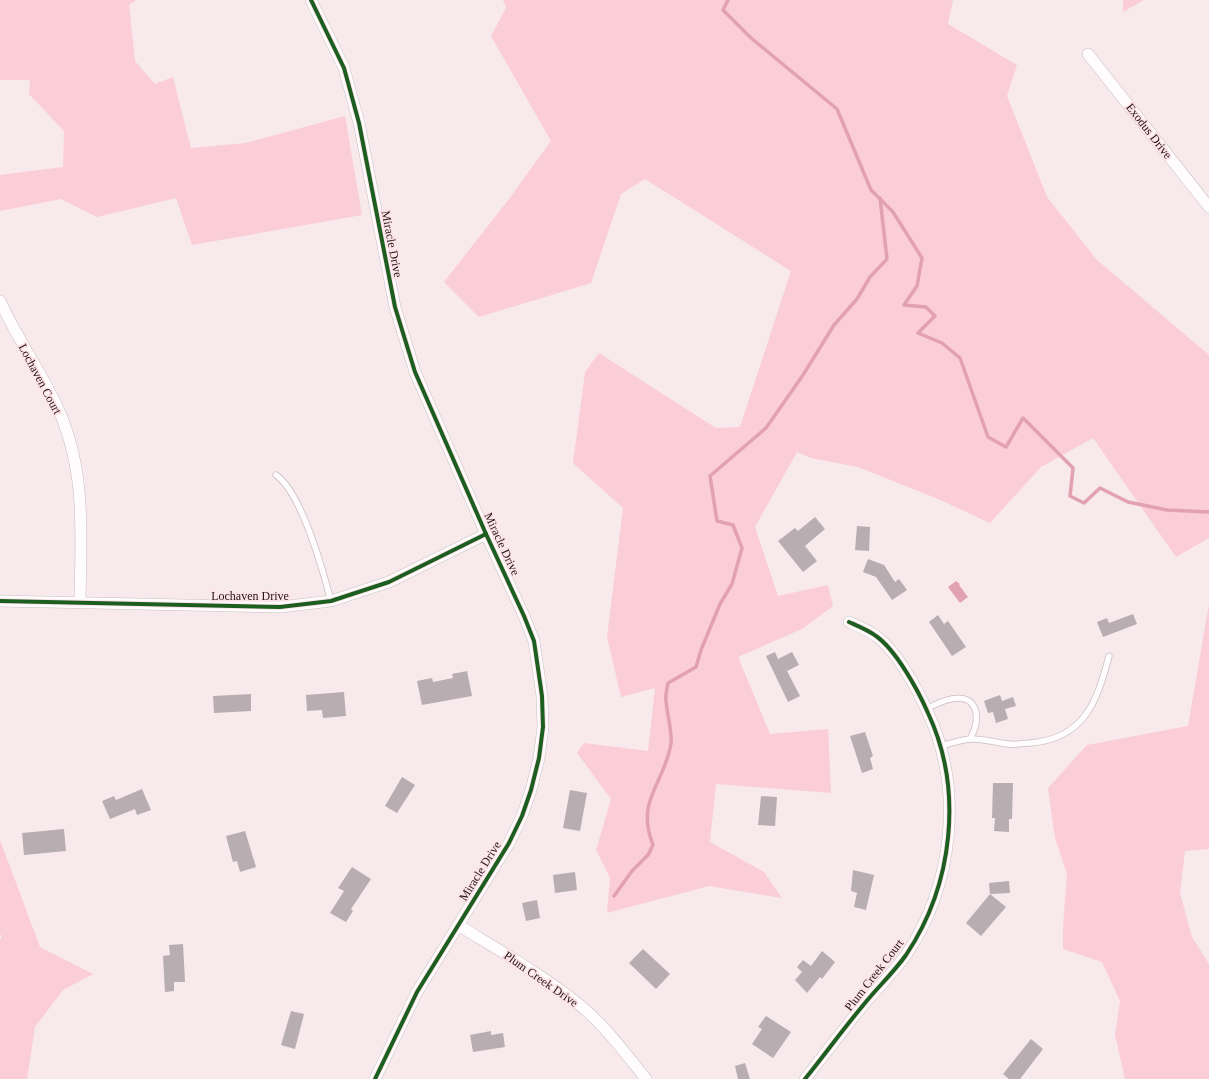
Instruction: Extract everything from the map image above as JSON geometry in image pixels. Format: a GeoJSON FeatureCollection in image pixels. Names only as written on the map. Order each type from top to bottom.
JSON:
{"type":"FeatureCollection","features":[{"type":"Feature","properties":{"kind":"street","name":"Miracle Drive"},"geometry":{"type":"LineString","coordinates":[[312,0],[344,68],[359,123],[395,307],[415,372],[534,641],[542,696],[543,727],[539,758],[531,790],[522,816],[509,843],[417,992],[375,1079]]}},
{"type":"Feature","properties":{"kind":"street","name":"Exodus Drive"},"geometry":{"type":"LineString","coordinates":[[1088,54],[1209,207]]}},
{"type":"Feature","properties":{"kind":"street","name":"Lochaven Court"},"geometry":{"type":"LineString","coordinates":[[0,301],[12,327],[54,400],[69,437],[77,468],[81,499],[80,602]]}},
{"type":"Feature","properties":{"kind":"street","name":"Lochaven Drive"},"geometry":{"type":"LineString","coordinates":[[0,601],[280,607],[331,601],[389,582],[486,534]]}},
{"type":"Feature","properties":{"kind":"street","name":"Plum Creek Court"},"geometry":{"type":"LineString","coordinates":[[805,1079],[850,1021],[906,955],[930,912],[944,864],[949,827],[949,791],[940,746],[918,690],[886,645],[876,636],[849,622]]}},
{"type":"Feature","properties":{"kind":"street","name":"Plum Creek Drive"},"geometry":{"type":"LineString","coordinates":[[458,925],[548,980],[582,1007],[613,1038],[646,1079]]}},
{"type":"Feature","properties":{"kind":"lane"},"geometry":{"type":"LineString","coordinates":[[276,476],[284,481],[302,516],[323,572],[331,601]]}},
{"type":"Feature","properties":{"kind":"lane"},"geometry":{"type":"LineString","coordinates":[[940,746],[970,739],[1010,744],[1045,742],[1060,737],[1074,728],[1088,713],[1100,687],[1109,656]]}},
{"type":"Feature","properties":{"kind":"lane"},"geometry":{"type":"LineString","coordinates":[[926,709],[944,701],[956,699],[965,700],[971,703],[975,708],[978,721],[970,739]]}},
{"type":"Feature","properties":{"kind":"shaded area"},"geometry":{"type":"Polygon","coordinates":[[[0,0],[136,0],[129,5],[135,61],[155,84],[173,77],[191,148],[246,143],[345,116],[362,215],[192,245],[176,198],[97,217],[61,199],[0,211],[0,175],[63,167],[64,131],[29,94],[30,80],[0,80],[0,0]]]}},
{"type":"Feature","properties":{"kind":"shaded area"},"geometry":{"type":"Polygon","coordinates":[[[503,0],[953,0],[948,24],[1017,65],[1007,96],[1047,197],[1097,260],[1209,355],[1209,538],[1176,557],[1093,438],[1041,467],[990,523],[938,499],[858,467],[811,458],[797,452],[755,527],[778,596],[828,585],[833,606],[802,629],[738,657],[770,734],[828,729],[831,793],[716,784],[710,842],[764,872],[782,898],[709,886],[607,913],[610,878],[596,850],[611,799],[577,753],[584,743],[648,751],[655,688],[621,697],[607,637],[623,508],[573,463],[585,372],[599,353],[716,428],[740,427],[791,271],[645,179],[621,194],[591,283],[479,317],[444,282],[509,199],[551,141],[491,36],[506,8],[503,0]]]}},
{"type":"Feature","properties":{"kind":"shaded area"},"geometry":{"type":"Polygon","coordinates":[[[1123,0],[1144,0],[1123,12],[1123,0]]]}},
{"type":"Feature","properties":{"kind":"shaded area"},"geometry":{"type":"Polygon","coordinates":[[[956,581],[960,584],[959,585],[968,597],[960,603],[948,587],[956,581]]]}},
{"type":"Feature","properties":{"kind":"shaded area"},"geometry":{"type":"Polygon","coordinates":[[[1209,604],[1209,849],[1185,851],[1180,893],[1192,937],[1209,964],[1209,1079],[1125,1079],[1115,1035],[1120,1001],[1102,962],[1063,949],[1063,926],[1067,874],[1055,838],[1048,788],[1087,745],[1188,726],[1209,604]]]}},
{"type":"Feature","properties":{"kind":"shaded area"},"geometry":{"type":"Polygon","coordinates":[[[0,840],[40,947],[93,974],[63,990],[35,1027],[27,1079],[0,1079],[0,940],[2,937],[0,934],[0,840]]]}},
{"type":"Feature","properties":{"kind":"building"},"geometry":{"type":"Polygon","coordinates":[[[815,517],[825,529],[805,546],[817,561],[803,572],[778,541],[795,528],[798,531],[815,517]]]}},
{"type":"Feature","properties":{"kind":"building"},"geometry":{"type":"Polygon","coordinates":[[[857,526],[870,527],[869,551],[855,550],[857,526]]]}},
{"type":"Feature","properties":{"kind":"building"},"geometry":{"type":"Polygon","coordinates":[[[868,559],[884,565],[895,582],[899,579],[907,590],[892,600],[876,577],[863,572],[868,559]]]}},
{"type":"Feature","properties":{"kind":"building"},"geometry":{"type":"Polygon","coordinates":[[[1133,614],[1137,624],[1103,637],[1097,622],[1107,618],[1109,623],[1133,614]]]}},
{"type":"Feature","properties":{"kind":"building"},"geometry":{"type":"Polygon","coordinates":[[[938,615],[944,624],[948,621],[966,647],[952,656],[929,622],[938,615]]]}},
{"type":"Feature","properties":{"kind":"building"},"geometry":{"type":"Polygon","coordinates":[[[775,652],[778,659],[792,652],[799,665],[787,671],[800,696],[788,702],[766,656],[775,652]]]}},
{"type":"Feature","properties":{"kind":"building"},"geometry":{"type":"Polygon","coordinates":[[[467,671],[472,696],[422,705],[417,681],[432,678],[433,682],[453,678],[452,674],[467,671]]]}},
{"type":"Feature","properties":{"kind":"building"},"geometry":{"type":"Polygon","coordinates":[[[344,692],[346,716],[323,718],[322,710],[307,711],[306,695],[344,692]]]}},
{"type":"Feature","properties":{"kind":"building"},"geometry":{"type":"Polygon","coordinates":[[[251,694],[251,711],[214,713],[213,696],[251,694]]]}},
{"type":"Feature","properties":{"kind":"building"},"geometry":{"type":"Polygon","coordinates":[[[1000,695],[1002,701],[1013,697],[1016,706],[1005,709],[1008,719],[996,723],[993,712],[988,713],[984,701],[1000,695]]]}},
{"type":"Feature","properties":{"kind":"building"},"geometry":{"type":"Polygon","coordinates":[[[865,732],[873,756],[870,758],[873,769],[862,773],[850,736],[865,732]]]}},
{"type":"Feature","properties":{"kind":"building"},"geometry":{"type":"Polygon","coordinates":[[[402,777],[415,785],[397,813],[385,806],[402,777]]]}},
{"type":"Feature","properties":{"kind":"building"},"geometry":{"type":"Polygon","coordinates":[[[993,783],[1013,783],[1012,819],[1009,819],[1009,832],[994,831],[995,818],[992,818],[993,783]]]}},
{"type":"Feature","properties":{"kind":"building"},"geometry":{"type":"Polygon","coordinates":[[[142,789],[151,810],[137,815],[135,809],[110,819],[102,801],[114,796],[116,800],[142,789]]]}},
{"type":"Feature","properties":{"kind":"building"},"geometry":{"type":"Polygon","coordinates":[[[570,790],[587,793],[580,831],[563,828],[570,790]]]}},
{"type":"Feature","properties":{"kind":"building"},"geometry":{"type":"Polygon","coordinates":[[[761,796],[777,797],[775,826],[758,825],[761,796]]]}},
{"type":"Feature","properties":{"kind":"building"},"geometry":{"type":"Polygon","coordinates":[[[64,829],[66,851],[24,855],[22,833],[64,829]]]}},
{"type":"Feature","properties":{"kind":"building"},"geometry":{"type":"Polygon","coordinates":[[[245,831],[256,867],[240,872],[237,861],[233,862],[226,836],[245,831]]]}},
{"type":"Feature","properties":{"kind":"building"},"geometry":{"type":"Polygon","coordinates":[[[352,867],[371,879],[351,909],[353,911],[346,922],[330,913],[344,891],[338,888],[352,867]]]}},
{"type":"Feature","properties":{"kind":"building"},"geometry":{"type":"Polygon","coordinates":[[[853,870],[874,875],[866,910],[854,907],[857,893],[851,891],[853,870]]]}},
{"type":"Feature","properties":{"kind":"building"},"geometry":{"type":"Polygon","coordinates":[[[575,872],[577,890],[555,893],[553,875],[575,872]]]}},
{"type":"Feature","properties":{"kind":"building"},"geometry":{"type":"Polygon","coordinates":[[[1009,881],[1010,893],[990,894],[989,883],[1009,881]]]}},
{"type":"Feature","properties":{"kind":"building"},"geometry":{"type":"Polygon","coordinates":[[[990,894],[1006,907],[981,936],[966,923],[990,894]]]}},
{"type":"Feature","properties":{"kind":"building"},"geometry":{"type":"Polygon","coordinates":[[[537,900],[540,918],[526,921],[522,903],[537,900]]]}},
{"type":"Feature","properties":{"kind":"building"},"geometry":{"type":"Polygon","coordinates":[[[183,944],[185,982],[174,982],[174,991],[165,992],[163,956],[170,955],[169,945],[183,944]]]}},
{"type":"Feature","properties":{"kind":"building"},"geometry":{"type":"Polygon","coordinates":[[[643,949],[670,974],[656,989],[629,963],[643,949]]]}},
{"type":"Feature","properties":{"kind":"building"},"geometry":{"type":"Polygon","coordinates":[[[822,951],[835,962],[822,979],[820,977],[807,993],[795,980],[802,972],[797,967],[803,960],[811,966],[822,951]]]}},
{"type":"Feature","properties":{"kind":"building"},"geometry":{"type":"Polygon","coordinates":[[[291,1011],[304,1014],[295,1049],[281,1045],[291,1011]]]}},
{"type":"Feature","properties":{"kind":"building"},"geometry":{"type":"Polygon","coordinates":[[[766,1016],[791,1032],[773,1058],[752,1044],[762,1029],[758,1027],[766,1016]]]}},
{"type":"Feature","properties":{"kind":"building"},"geometry":{"type":"Polygon","coordinates":[[[491,1031],[491,1035],[503,1033],[505,1047],[473,1052],[470,1035],[491,1031]]]}},
{"type":"Feature","properties":{"kind":"building"},"geometry":{"type":"Polygon","coordinates":[[[1031,1039],[1043,1049],[1020,1079],[1009,1079],[1003,1074],[1031,1039]]]}},
{"type":"Feature","properties":{"kind":"building"},"geometry":{"type":"Polygon","coordinates":[[[745,1063],[750,1079],[738,1079],[735,1066],[745,1063]]]}},
{"type":"Feature","properties":{"kind":"waterway"},"geometry":{"type":"LineString","coordinates":[[728,0],[723,10],[751,38],[837,109],[871,190],[893,212],[922,258],[917,286],[904,305],[926,307],[935,316],[918,333],[942,343],[960,358],[988,437],[1006,447],[1023,418],[1073,468],[1070,496],[1084,503],[1100,488],[1128,502],[1167,510],[1209,512]]}},
{"type":"Feature","properties":{"kind":"waterway"},"geometry":{"type":"LineString","coordinates":[[614,896],[632,871],[648,855],[653,845],[648,829],[647,815],[649,803],[668,757],[671,743],[666,699],[668,683],[696,667],[701,650],[720,604],[732,584],[742,548],[733,525],[717,521],[710,476],[766,428],[803,375],[834,325],[857,299],[870,277],[887,259],[880,198]]}},
{"type":"Feature","properties":{"kind":"cycle path"},"geometry":{"type":"LineString","coordinates":[[311,0],[344,68],[359,123],[395,307],[415,372],[534,641],[542,696],[543,727],[539,758],[531,790],[522,816],[509,843],[417,992],[375,1079]]}},
{"type":"Feature","properties":{"kind":"cycle path"},"geometry":{"type":"LineString","coordinates":[[0,601],[280,607],[331,601],[389,582],[486,534]]}},
{"type":"Feature","properties":{"kind":"cycle path"},"geometry":{"type":"LineString","coordinates":[[805,1079],[857,1012],[906,955],[922,928],[934,898],[943,868],[948,837],[949,805],[946,773],[939,743],[924,704],[899,660],[884,642],[870,632],[849,622]]}}]}
